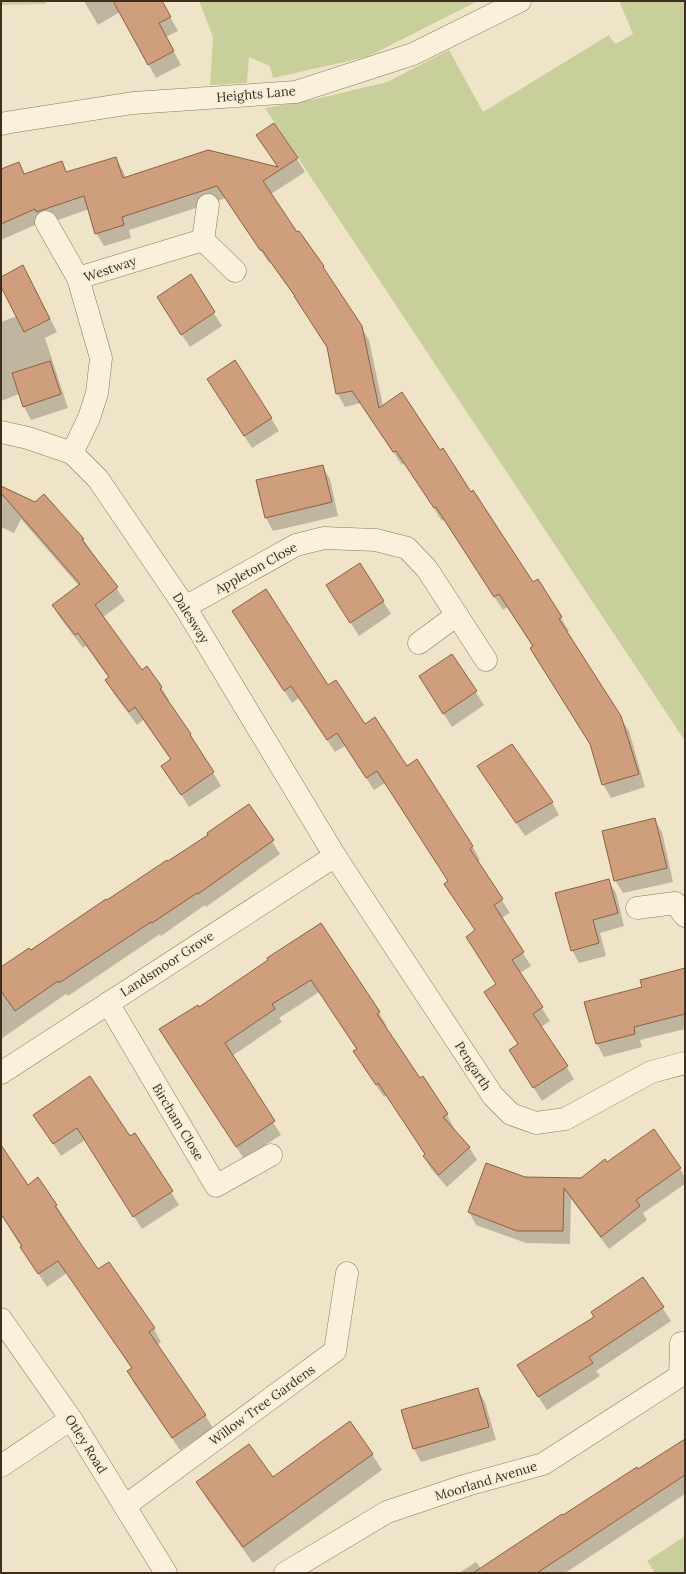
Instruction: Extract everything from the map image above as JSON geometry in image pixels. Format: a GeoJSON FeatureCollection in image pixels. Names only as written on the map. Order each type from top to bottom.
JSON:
{"type":"FeatureCollection","features":[{"type":"Feature","properties":{"kind":"street","name":"Heights Lane"},"geometry":{"type":"LineString","coordinates":[[1,124],[133,103],[296,92],[413,54],[520,1]]}},
{"type":"Feature","properties":{"kind":"street"},"geometry":{"type":"LineString","coordinates":[[208,205],[203,240],[235,271]]}},
{"type":"Feature","properties":{"kind":"street"},"geometry":{"type":"LineString","coordinates":[[46,222],[78,278]]}},
{"type":"Feature","properties":{"kind":"street","name":"Westway"},"geometry":{"type":"LineString","coordinates":[[72,453],[89,418],[97,393],[101,358],[78,278],[203,240]]}},
{"type":"Feature","properties":{"kind":"street","name":"Dalesway"},"geometry":{"type":"LineString","coordinates":[[1,432],[28,438],[72,453],[98,479],[185,607],[334,856]]}},
{"type":"Feature","properties":{"kind":"street","name":"Appleton Close"},"geometry":{"type":"LineString","coordinates":[[185,607],[296,545],[324,538],[376,540],[407,548],[427,569],[486,660]]}},
{"type":"Feature","properties":{"kind":"street"},"geometry":{"type":"LineString","coordinates":[[419,643],[457,615]]}},
{"type":"Feature","properties":{"kind":"street","name":"Landsmoor Grove"},"geometry":{"type":"LineString","coordinates":[[1,1073],[334,856]]}},
{"type":"Feature","properties":{"kind":"street","name":"Pengarth"},"geometry":{"type":"LineString","coordinates":[[334,856],[493,1096],[512,1114],[536,1123],[565,1119],[651,1072],[685,1063]]}},
{"type":"Feature","properties":{"kind":"street"},"geometry":{"type":"LineString","coordinates":[[637,908],[675,902],[685,916]]}},
{"type":"Feature","properties":{"kind":"street","name":"Bircham Close"},"geometry":{"type":"LineString","coordinates":[[108,1003],[216,1186],[272,1155]]}},
{"type":"Feature","properties":{"kind":"street","name":"Willow Tree Gardens"},"geometry":{"type":"LineString","coordinates":[[125,1506],[335,1352],[347,1273]]}},
{"type":"Feature","properties":{"kind":"street","name":"Otley Road"},"geometry":{"type":"LineString","coordinates":[[1,1319],[71,1420],[166,1573]]}},
{"type":"Feature","properties":{"kind":"street","name":"Moorland Avenue"},"geometry":{"type":"LineString","coordinates":[[285,1573],[387,1512],[467,1485],[543,1464],[683,1377],[681,1343]]}},
{"type":"Feature","properties":{"kind":"street"},"geometry":{"type":"LineString","coordinates":[[1,1466],[71,1420]]}},
{"type":"Feature","properties":{"kind":"green space"},"geometry":{"type":"Polygon","coordinates":[[[1,1],[45,1],[46,4],[1,5],[1,1]]]}},
{"type":"Feature","properties":{"kind":"green space"},"geometry":{"type":"Polygon","coordinates":[[[199,1],[478,1],[367,57],[273,78],[270,66],[249,57],[247,83],[210,85],[213,37],[199,1]]]}},
{"type":"Feature","properties":{"kind":"green space"},"geometry":{"type":"Polygon","coordinates":[[[619,1],[685,1],[685,741],[265,108],[316,99],[387,82],[449,50],[483,112],[609,35],[615,44],[633,34],[619,1]]]}},
{"type":"Feature","properties":{"kind":"green space"},"geometry":{"type":"Polygon","coordinates":[[[685,1536],[685,1573],[655,1573],[647,1561],[685,1536]]]}},
{"type":"Feature","properties":{"kind":"building"},"geometry":{"type":"Polygon","coordinates":[[[113,1],[162,1],[171,17],[159,23],[174,51],[148,65],[113,1]]]}},
{"type":"Feature","properties":{"kind":"building"},"geometry":{"type":"Polygon","coordinates":[[[274,123],[298,158],[263,181],[297,232],[299,231],[324,266],[323,267],[362,326],[379,408],[402,392],[440,450],[443,448],[471,492],[473,490],[533,582],[538,579],[562,617],[559,619],[621,716],[639,774],[602,785],[590,744],[530,648],[533,646],[499,594],[494,597],[436,507],[434,508],[396,451],[393,452],[352,391],[336,394],[327,347],[295,296],[262,250],[260,250],[217,186],[122,217],[124,225],[95,234],[84,196],[36,212],[35,209],[1,224],[1,169],[19,162],[24,174],[62,161],[66,172],[116,157],[123,178],[208,150],[278,167],[256,135],[274,123]]]}},
{"type":"Feature","properties":{"kind":"building"},"geometry":{"type":"Polygon","coordinates":[[[23,265],[50,319],[24,332],[1,287],[1,277],[23,265]]]}},
{"type":"Feature","properties":{"kind":"building"},"geometry":{"type":"Polygon","coordinates":[[[191,274],[215,312],[181,335],[157,297],[191,274]]]}},
{"type":"Feature","properties":{"kind":"building"},"geometry":{"type":"Polygon","coordinates":[[[235,360],[272,418],[244,436],[207,379],[235,360]]]}},
{"type":"Feature","properties":{"kind":"building"},"geometry":{"type":"Polygon","coordinates":[[[50,361],[61,394],[23,407],[12,373],[50,361]]]}},
{"type":"Feature","properties":{"kind":"building"},"geometry":{"type":"Polygon","coordinates":[[[323,465],[332,502],[265,518],[256,480],[323,465]]]}},
{"type":"Feature","properties":{"kind":"building"},"geometry":{"type":"Polygon","coordinates":[[[1,486],[35,502],[44,494],[84,539],[82,540],[118,587],[95,605],[142,670],[147,666],[162,687],[160,689],[191,734],[190,735],[214,772],[181,795],[161,766],[171,759],[135,707],[129,712],[105,680],[109,677],[78,633],[75,635],[52,605],[80,584],[1,493],[1,486]]]}},
{"type":"Feature","properties":{"kind":"building"},"geometry":{"type":"Polygon","coordinates":[[[360,563],[384,601],[350,623],[326,585],[360,563]]]}},
{"type":"Feature","properties":{"kind":"building"},"geometry":{"type":"Polygon","coordinates":[[[266,589],[328,685],[336,680],[365,724],[375,717],[407,766],[417,759],[473,846],[470,849],[503,899],[494,905],[524,952],[512,960],[543,1007],[533,1014],[568,1066],[533,1088],[509,1050],[518,1044],[484,992],[496,984],[466,937],[475,930],[444,884],[448,881],[377,771],[366,778],[337,733],[327,740],[291,686],[284,691],[232,611],[266,589]]]}},
{"type":"Feature","properties":{"kind":"building"},"geometry":{"type":"Polygon","coordinates":[[[452,654],[477,691],[443,714],[419,676],[452,654]]]}},
{"type":"Feature","properties":{"kind":"building"},"geometry":{"type":"Polygon","coordinates":[[[512,744],[553,802],[516,823],[477,766],[512,744]]]}},
{"type":"Feature","properties":{"kind":"building"},"geometry":{"type":"Polygon","coordinates":[[[249,804],[274,840],[198,894],[197,893],[152,923],[151,922],[59,983],[58,981],[15,1011],[1,991],[1,967],[29,948],[31,950],[106,899],[107,900],[208,835],[207,833],[249,804]]]}},
{"type":"Feature","properties":{"kind":"building"},"geometry":{"type":"Polygon","coordinates":[[[655,818],[667,868],[614,881],[602,831],[655,818]]]}},
{"type":"Feature","properties":{"kind":"building"},"geometry":{"type":"Polygon","coordinates":[[[609,879],[618,913],[593,920],[599,943],[571,951],[555,893],[609,879]]]}},
{"type":"Feature","properties":{"kind":"building"},"geometry":{"type":"Polygon","coordinates":[[[321,923],[380,1012],[377,1014],[420,1078],[423,1076],[448,1114],[443,1117],[470,1147],[439,1175],[423,1156],[425,1154],[378,1083],[376,1085],[353,1051],[357,1049],[311,980],[272,1004],[275,1009],[225,1043],[275,1121],[236,1147],[159,1029],[198,1005],[199,1007],[268,960],[267,958],[321,923]]]}},
{"type":"Feature","properties":{"kind":"building"},"geometry":{"type":"Polygon","coordinates":[[[685,968],[685,1014],[634,1027],[635,1034],[596,1044],[584,1002],[642,987],[640,980],[685,968]]]}},
{"type":"Feature","properties":{"kind":"building"},"geometry":{"type":"Polygon","coordinates":[[[90,1076],[130,1136],[135,1133],[173,1191],[133,1217],[77,1128],[53,1144],[33,1115],[90,1076]]]}},
{"type":"Feature","properties":{"kind":"building"},"geometry":{"type":"Polygon","coordinates":[[[654,1129],[681,1168],[636,1200],[640,1206],[601,1237],[564,1188],[563,1231],[517,1231],[468,1212],[486,1163],[525,1177],[581,1178],[605,1159],[607,1162],[654,1129]]]}},
{"type":"Feature","properties":{"kind":"building"},"geometry":{"type":"Polygon","coordinates":[[[1,1145],[28,1185],[38,1177],[57,1205],[55,1206],[98,1269],[109,1262],[155,1328],[149,1332],[206,1415],[172,1438],[127,1371],[132,1368],[58,1261],[38,1274],[20,1247],[22,1246],[1,1214],[1,1145]]]}},
{"type":"Feature","properties":{"kind":"building"},"geometry":{"type":"Polygon","coordinates":[[[643,1277],[664,1307],[589,1357],[593,1363],[538,1397],[517,1365],[594,1317],[591,1312],[643,1277]]]}},
{"type":"Feature","properties":{"kind":"building"},"geometry":{"type":"Polygon","coordinates":[[[478,1388],[489,1427],[413,1449],[401,1410],[478,1388]]]}},
{"type":"Feature","properties":{"kind":"building"},"geometry":{"type":"Polygon","coordinates":[[[350,1421],[373,1454],[243,1547],[196,1482],[249,1444],[273,1477],[350,1421]]]}},
{"type":"Feature","properties":{"kind":"building"},"geometry":{"type":"Polygon","coordinates":[[[685,1439],[685,1475],[537,1573],[473,1573],[562,1514],[563,1515],[637,1467],[638,1469],[685,1439]]]}}]}
